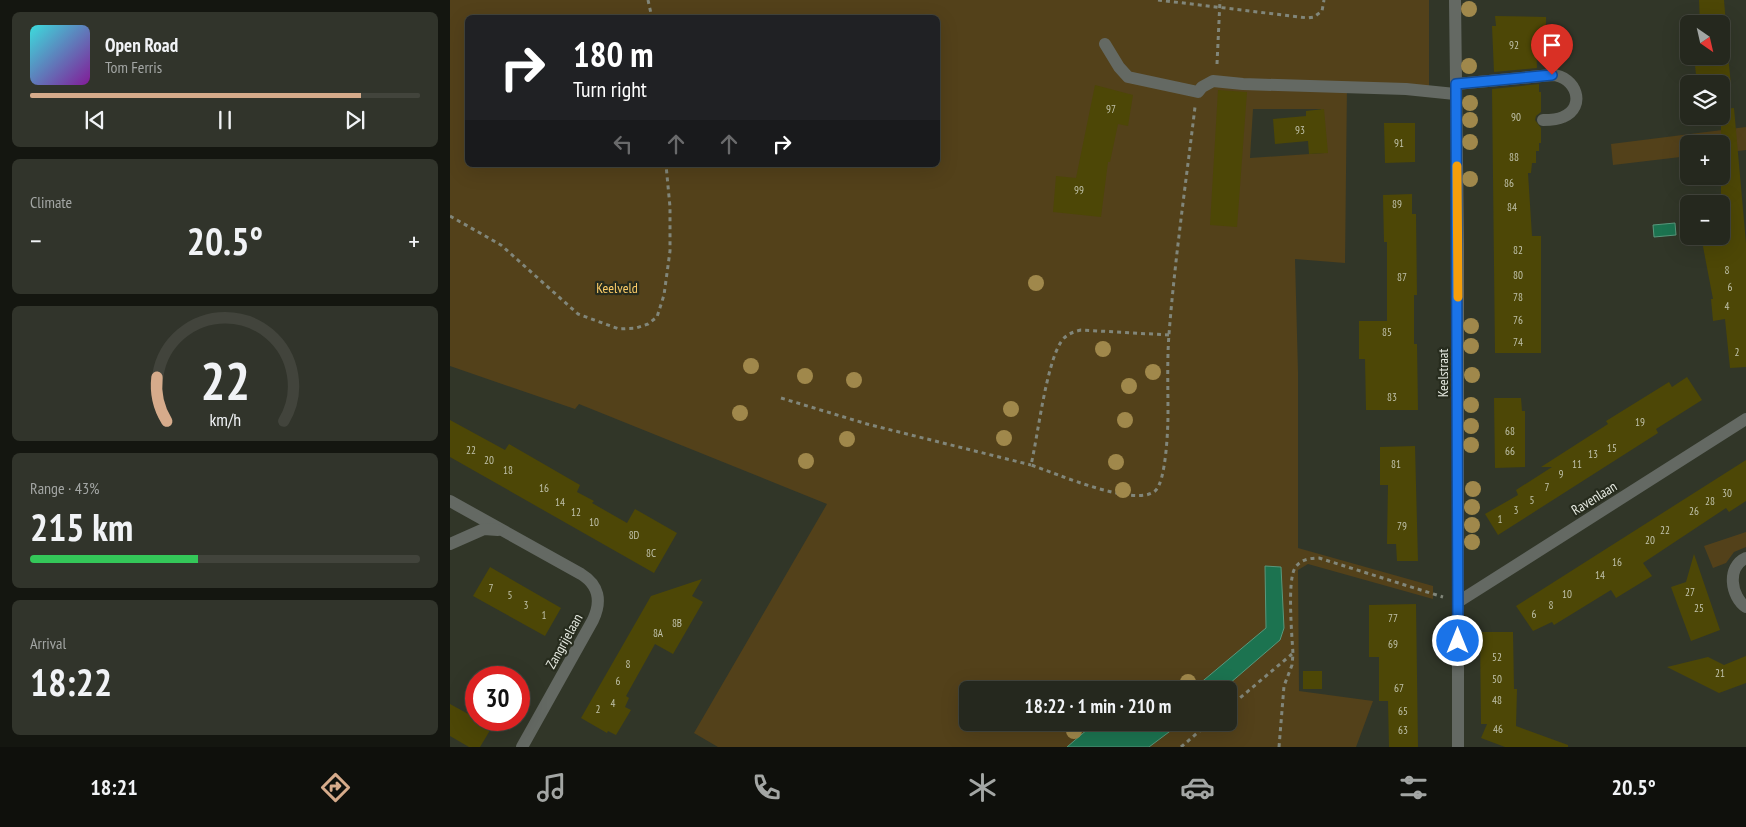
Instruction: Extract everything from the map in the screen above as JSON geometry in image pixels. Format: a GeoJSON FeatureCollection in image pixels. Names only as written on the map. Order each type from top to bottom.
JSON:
{"type":"FeatureCollection","features":[{"type":"Feature","properties":{"kind":"street","name":"Keelstraat"},"geometry":{"type":"LineString","coordinates":[[1455,0],[1458,243],[1458,747]]}},
{"type":"Feature","properties":{"kind":"street"},"geometry":{"type":"LineString","coordinates":[[1105,44],[1119,67],[1128,77],[1198,92],[1207,83],[1216,82],[1415,90],[1456,89],[1552,75],[1565,78],[1571,82],[1576,95],[1573,108],[1562,118],[1543,120]]}},
{"type":"Feature","properties":{"kind":"street","name":"Ravenlaan"},"geometry":{"type":"LineString","coordinates":[[1458,602],[1746,419]]}},
{"type":"Feature","properties":{"kind":"street","name":"Zangrijelaan"},"geometry":{"type":"LineString","coordinates":[[450,501],[590,580],[596,589],[599,599],[598,610],[593,620],[522,747]]}},
{"type":"Feature","properties":{"kind":"street","name":"Zangrijelaan"},"geometry":{"type":"LineString","coordinates":[[450,544],[484,529],[505,532]]}},
{"type":"Feature","properties":{"kind":"street"},"geometry":{"type":"LineString","coordinates":[[1746,558],[1738,563],[1732,575],[1732,582],[1742,604],[1746,607]]}},
{"type":"Feature","properties":{"kind":"path"},"geometry":{"type":"LineString","coordinates":[[648,0],[651,15]]}},
{"type":"Feature","properties":{"kind":"path"},"geometry":{"type":"LineString","coordinates":[[1158,0],[1308,18],[1314,17],[1322,11],[1324,0]]}},
{"type":"Feature","properties":{"kind":"path"},"geometry":{"type":"LineString","coordinates":[[1216,82],[1220,0]]}},
{"type":"Feature","properties":{"kind":"path"},"geometry":{"type":"LineString","coordinates":[[781,398],[867,424],[1031,466],[1075,482],[1134,496],[1144,496],[1155,491],[1161,481],[1168,422],[1169,335],[1198,92]]}},
{"type":"Feature","properties":{"kind":"path"},"geometry":{"type":"LineString","coordinates":[[450,216],[501,245],[578,314],[618,328],[636,328],[648,324],[657,317],[664,295],[670,251],[670,207],[666,167]]}},
{"type":"Feature","properties":{"kind":"path"},"geometry":{"type":"LineString","coordinates":[[1031,466],[1052,366],[1062,341],[1070,333],[1081,330],[1169,335]]}},
{"type":"Feature","properties":{"kind":"path"},"geometry":{"type":"LineString","coordinates":[[1279,747],[1284,686],[1292,665],[1293,654],[1292,576],[1302,561],[1310,558],[1319,558],[1458,602]]}},
{"type":"Feature","properties":{"kind":"path"},"geometry":{"type":"LineString","coordinates":[[1237,701],[1293,654]]}},
{"type":"Feature","properties":{"kind":"path"},"geometry":{"type":"LineString","coordinates":[[1181,747],[1200,731]]}},
{"type":"Feature","properties":{"kind":"green space","name":"Keelveld"},"geometry":{"type":"Polygon","coordinates":[[[450,0],[1429,0],[1429,89],[1347,84],[1345,263],[1295,259],[1298,372],[1298,548],[1433,586],[1433,599],[1308,564],[1298,570],[1299,691],[1373,701],[1356,747],[718,747],[694,733],[827,504],[579,404],[575,409],[450,366],[450,0]],[[1253,109],[1250,158],[1324,153],[1321,109],[1253,109]]]}},
{"type":"Feature","properties":{"kind":"green space"},"geometry":{"type":"Polygon","coordinates":[[[1746,127],[1746,150],[1730,152],[1730,135],[1682,135],[1746,127]]]}},
{"type":"Feature","properties":{"kind":"green space"},"geometry":{"type":"Polygon","coordinates":[[[1680,135],[1680,157],[1613,165],[1611,144],[1680,135]]]}},
{"type":"Feature","properties":{"kind":"green space"},"geometry":{"type":"Polygon","coordinates":[[[1746,532],[1746,547],[1734,552],[1726,563],[1713,568],[1704,546],[1746,532]]]}},
{"type":"Feature","properties":{"kind":"shaded area"},"geometry":{"type":"Polygon","coordinates":[[[1675,223],[1676,235],[1654,237],[1653,225],[1675,223]]]}},
{"type":"Feature","properties":{"kind":"shaded area"},"geometry":{"type":"Polygon","coordinates":[[[1265,566],[1281,567],[1284,628],[1280,640],[1232,681],[1203,681],[1266,628],[1265,566]]]}},
{"type":"Feature","properties":{"kind":"shaded area"},"geometry":{"type":"Polygon","coordinates":[[[1086,731],[1170,731],[1149,747],[1067,747],[1086,731]]]}},
{"type":"Feature","properties":{"kind":"building"},"geometry":{"type":"Polygon","coordinates":[[[1699,0],[1724,0],[1725,15],[1700,15],[1699,0]]]}},
{"type":"Feature","properties":{"kind":"building"},"geometry":{"type":"Polygon","coordinates":[[[1495,16],[1546,17],[1546,38],[1536,38],[1537,68],[1494,72],[1492,26],[1496,26],[1495,16]]]}},
{"type":"Feature","properties":{"kind":"building"},"geometry":{"type":"Polygon","coordinates":[[[1695,65],[1729,65],[1731,84],[1730,75],[1696,75],[1695,65]]]}},
{"type":"Feature","properties":{"kind":"building"},"geometry":{"type":"Polygon","coordinates":[[[1539,84],[1541,112],[1536,116],[1535,120],[1541,128],[1541,143],[1539,143],[1539,151],[1536,151],[1536,163],[1532,163],[1531,173],[1528,173],[1532,236],[1541,236],[1541,353],[1495,353],[1492,89],[1539,84]]]}},
{"type":"Feature","properties":{"kind":"building"},"geometry":{"type":"Polygon","coordinates":[[[1095,85],[1133,95],[1128,126],[1118,124],[1110,162],[1108,162],[1101,217],[1053,212],[1056,176],[1076,178],[1095,85]]]}},
{"type":"Feature","properties":{"kind":"building"},"geometry":{"type":"Polygon","coordinates":[[[1218,90],[1247,92],[1237,227],[1210,225],[1218,90]]]}},
{"type":"Feature","properties":{"kind":"building"},"geometry":{"type":"Polygon","coordinates":[[[1730,108],[1734,108],[1746,243],[1746,367],[1730,368],[1725,319],[1713,321],[1711,299],[1713,299],[1703,245],[1730,245],[1730,195],[1721,195],[1721,185],[1730,185],[1730,135],[1721,135],[1721,125],[1730,125],[1730,108]]]}},
{"type":"Feature","properties":{"kind":"building"},"geometry":{"type":"Polygon","coordinates":[[[1324,109],[1328,153],[1309,154],[1308,141],[1275,144],[1273,119],[1306,116],[1306,111],[1324,109]]]}},
{"type":"Feature","properties":{"kind":"building"},"geometry":{"type":"Polygon","coordinates":[[[1384,123],[1415,123],[1415,162],[1385,163],[1384,123]]]}},
{"type":"Feature","properties":{"kind":"building"},"geometry":{"type":"Polygon","coordinates":[[[1412,194],[1412,214],[1416,214],[1417,295],[1414,295],[1414,344],[1417,344],[1418,410],[1366,410],[1365,359],[1359,359],[1359,321],[1387,321],[1387,242],[1384,242],[1383,195],[1412,194]]]}},
{"type":"Feature","properties":{"kind":"building"},"geometry":{"type":"Polygon","coordinates":[[[1687,377],[1702,400],[1656,429],[1658,433],[1498,535],[1485,514],[1518,495],[1516,490],[1552,467],[1541,467],[1608,424],[1606,421],[1669,382],[1672,387],[1687,377]]]}},
{"type":"Feature","properties":{"kind":"building"},"geometry":{"type":"Polygon","coordinates":[[[1494,398],[1521,398],[1522,411],[1525,411],[1525,467],[1495,468],[1494,398]]]}},
{"type":"Feature","properties":{"kind":"building"},"geometry":{"type":"Polygon","coordinates":[[[450,420],[505,450],[509,444],[580,485],[577,492],[627,523],[635,509],[677,533],[654,573],[450,457],[450,420]]]}},
{"type":"Feature","properties":{"kind":"building"},"geometry":{"type":"Polygon","coordinates":[[[1415,446],[1418,561],[1397,561],[1396,544],[1387,544],[1388,485],[1380,485],[1380,447],[1415,446]]]}},
{"type":"Feature","properties":{"kind":"building"},"geometry":{"type":"Polygon","coordinates":[[[1746,460],[1746,501],[1729,512],[1726,508],[1643,563],[1652,576],[1616,598],[1611,590],[1554,625],[1552,622],[1533,631],[1516,606],[1746,460]]]}},
{"type":"Feature","properties":{"kind":"building"},"geometry":{"type":"Polygon","coordinates":[[[1694,554],[1720,630],[1691,641],[1671,587],[1686,582],[1694,554]]]}},
{"type":"Feature","properties":{"kind":"building"},"geometry":{"type":"Polygon","coordinates":[[[490,567],[561,608],[545,636],[473,596],[490,567]]]}},
{"type":"Feature","properties":{"kind":"building"},"geometry":{"type":"Polygon","coordinates":[[[702,579],[692,596],[703,602],[673,654],[655,644],[626,696],[629,698],[625,707],[631,710],[616,735],[608,731],[607,733],[581,718],[651,596],[702,579]]]}},
{"type":"Feature","properties":{"kind":"building"},"geometry":{"type":"Polygon","coordinates":[[[1416,604],[1418,747],[1389,747],[1388,701],[1379,701],[1379,657],[1369,657],[1369,605],[1416,604]]]}},
{"type":"Feature","properties":{"kind":"building"},"geometry":{"type":"Polygon","coordinates":[[[1480,632],[1513,632],[1514,689],[1517,689],[1516,726],[1568,745],[1568,747],[1505,747],[1481,738],[1487,724],[1481,724],[1480,632]]]}},
{"type":"Feature","properties":{"kind":"building"},"geometry":{"type":"Polygon","coordinates":[[[1746,656],[1746,683],[1719,693],[1667,667],[1708,657],[1724,665],[1746,656]]]}},
{"type":"Feature","properties":{"kind":"building"},"geometry":{"type":"Polygon","coordinates":[[[1303,671],[1322,671],[1322,689],[1303,689],[1303,671]]]}},
{"type":"Feature","properties":{"kind":"building"},"geometry":{"type":"Polygon","coordinates":[[[450,704],[465,712],[465,731],[490,731],[480,747],[469,747],[450,736],[450,704]]]}},
{"type":"Feature","properties":{"kind":"slow traffic"},"geometry":{"type":"LineString","coordinates":[[1457,166],[1458,297]]}},
{"type":"Feature","properties":{"kind":"route"},"geometry":{"type":"LineString","coordinates":[[1458,641],[1456,84],[1552,75]]}}]}
